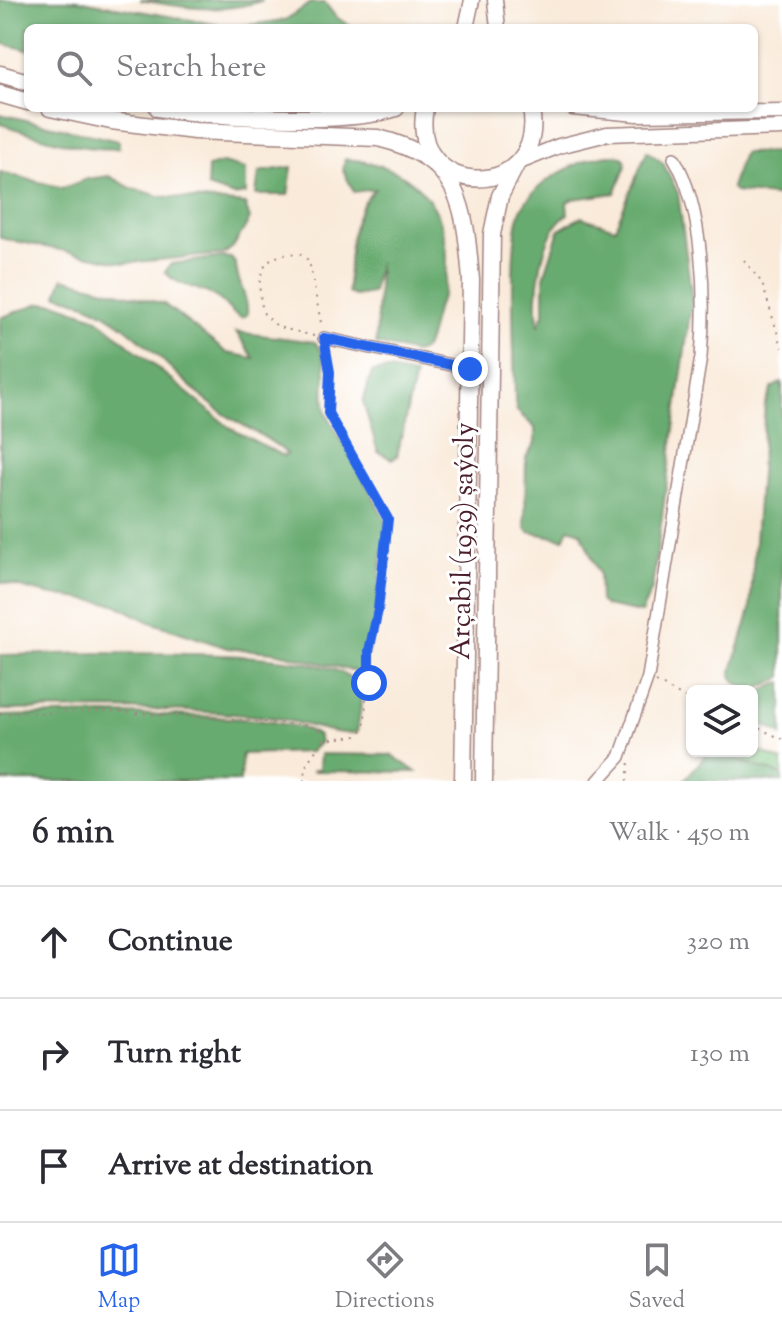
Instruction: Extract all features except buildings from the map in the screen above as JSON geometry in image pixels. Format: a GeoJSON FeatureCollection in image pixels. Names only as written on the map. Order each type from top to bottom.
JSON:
{"type":"FeatureCollection","features":[{"type":"Feature","properties":{"kind":"highway"},"geometry":{"type":"LineString","coordinates":[[0,74],[24,81]]}},
{"type":"Feature","properties":{"kind":"highway"},"geometry":{"type":"LineString","coordinates":[[0,94],[24,101]]}},
{"type":"Feature","properties":{"kind":"highway"},"geometry":{"type":"LineString","coordinates":[[69,112],[111,121],[195,131],[378,138],[407,147],[472,180],[489,179],[517,163]]}},
{"type":"Feature","properties":{"kind":"highway"},"geometry":{"type":"LineString","coordinates":[[200,112],[341,116],[368,112]]}},
{"type":"Feature","properties":{"kind":"highway","name":"Arçabil (1939) şaýoly"},"geometry":{"type":"LineString","coordinates":[[425,112],[424,139],[460,200],[467,229],[471,280],[462,779]]}},
{"type":"Feature","properties":{"kind":"highway","name":"Arçabil (1939) şaýoly"},"geometry":{"type":"LineString","coordinates":[[484,781],[492,234],[500,196],[532,137],[531,112]]}},
{"type":"Feature","properties":{"kind":"main road"},"geometry":{"type":"LineString","coordinates":[[467,24],[472,0]]}},
{"type":"Feature","properties":{"kind":"main road"},"geometry":{"type":"LineString","coordinates":[[495,0],[498,24]]}},
{"type":"Feature","properties":{"kind":"main road"},"geometry":{"type":"LineString","coordinates":[[616,112],[782,112]]}},
{"type":"Feature","properties":{"kind":"main road"},"geometry":{"type":"LineString","coordinates":[[517,163],[559,146],[607,134],[782,128]]}},
{"type":"Feature","properties":{"kind":"lane"},"geometry":{"type":"LineString","coordinates":[[598,781],[620,757],[648,677],[693,418],[705,310],[690,202],[683,173],[674,158]]}},
{"type":"Feature","properties":{"kind":"lane"},"geometry":{"type":"LineString","coordinates":[[324,338],[470,369]]}},
{"type":"Feature","properties":{"kind":"path"},"geometry":{"type":"LineString","coordinates":[[304,781],[307,763],[323,740],[356,736],[364,728],[369,651],[389,527],[386,513],[328,413],[330,372],[324,338],[309,261],[301,254],[272,257],[265,264],[261,278],[264,314],[278,327],[324,338]]}},
{"type":"Feature","properties":{"kind":"path"},"geometry":{"type":"LineString","coordinates":[[744,260],[762,283],[782,348]]}},
{"type":"Feature","properties":{"kind":"path"},"geometry":{"type":"LineString","coordinates":[[648,677],[686,699]]}},
{"type":"Feature","properties":{"kind":"path"},"geometry":{"type":"LineString","coordinates":[[0,714],[107,711],[273,720],[314,727],[323,740]]}},
{"type":"Feature","properties":{"kind":"path"},"geometry":{"type":"LineString","coordinates":[[758,728],[782,739]]}},
{"type":"Feature","properties":{"kind":"green space"},"geometry":{"type":"Polygon","coordinates":[[[0,0],[76,0],[215,24],[24,24],[24,49],[0,43],[0,0]]]}},
{"type":"Feature","properties":{"kind":"green space"},"geometry":{"type":"Polygon","coordinates":[[[140,0],[263,0],[217,8],[140,0]]]}},
{"type":"Feature","properties":{"kind":"green space"},"geometry":{"type":"Polygon","coordinates":[[[311,3],[325,3],[336,17],[347,24],[255,24],[285,20],[311,3]]]}},
{"type":"Feature","properties":{"kind":"green space"},"geometry":{"type":"Polygon","coordinates":[[[0,114],[119,141],[119,148],[74,145],[44,137],[0,124],[0,114]]]}},
{"type":"Feature","properties":{"kind":"green space"},"geometry":{"type":"Polygon","coordinates":[[[647,151],[663,163],[678,193],[692,299],[652,589],[641,613],[606,606],[600,601],[599,574],[581,532],[569,528],[564,539],[529,532],[525,527],[526,458],[535,443],[535,428],[517,411],[515,402],[513,271],[517,222],[533,193],[554,176],[584,161],[609,155],[625,159],[626,166],[615,193],[567,202],[568,214],[552,234],[541,265],[537,298],[539,325],[544,314],[544,277],[559,230],[581,217],[615,228],[647,151]]]}},
{"type":"Feature","properties":{"kind":"green space"},"geometry":{"type":"Polygon","coordinates":[[[782,152],[782,197],[735,192],[731,187],[743,153],[782,152]]]}},
{"type":"Feature","properties":{"kind":"green space"},"geometry":{"type":"Polygon","coordinates":[[[345,159],[372,163],[394,171],[413,183],[439,217],[447,264],[444,291],[424,350],[415,353],[376,344],[379,263],[372,293],[355,296],[348,293],[355,224],[375,189],[354,192],[343,170],[345,159]]]}},
{"type":"Feature","properties":{"kind":"green space"},"geometry":{"type":"Polygon","coordinates":[[[222,163],[246,169],[246,194],[234,196],[207,187],[208,167],[222,163]]]}},
{"type":"Feature","properties":{"kind":"green space"},"geometry":{"type":"Polygon","coordinates":[[[292,167],[288,195],[256,195],[259,172],[292,167]]]}},
{"type":"Feature","properties":{"kind":"green space"},"geometry":{"type":"Polygon","coordinates":[[[0,172],[63,188],[87,179],[109,176],[131,188],[160,196],[245,204],[250,219],[233,247],[224,254],[125,263],[0,238],[0,172]]]}},
{"type":"Feature","properties":{"kind":"green space"},"geometry":{"type":"Polygon","coordinates":[[[231,258],[236,264],[247,308],[247,315],[242,318],[217,298],[177,281],[165,272],[171,264],[231,258]]]}},
{"type":"Feature","properties":{"kind":"green space"},"geometry":{"type":"Polygon","coordinates":[[[63,278],[164,304],[227,353],[254,358],[236,332],[315,342],[324,359],[327,414],[386,521],[376,610],[363,673],[274,652],[227,648],[147,621],[115,604],[47,594],[0,582],[0,318],[40,303],[55,303],[95,317],[230,428],[283,456],[287,454],[220,411],[125,327],[82,302],[57,295],[63,278]]]}},
{"type":"Feature","properties":{"kind":"green space"},"geometry":{"type":"Polygon","coordinates":[[[389,370],[415,375],[397,456],[392,459],[378,452],[363,402],[372,372],[389,370]]]}},
{"type":"Feature","properties":{"kind":"green space"},"geometry":{"type":"Polygon","coordinates":[[[782,382],[782,677],[758,687],[741,685],[731,674],[750,610],[765,405],[772,388],[782,382]]]}},
{"type":"Feature","properties":{"kind":"green space"},"geometry":{"type":"Polygon","coordinates":[[[101,653],[277,659],[340,672],[356,683],[359,689],[361,707],[357,732],[331,731],[275,718],[206,712],[0,710],[0,655],[101,653]]]}},
{"type":"Feature","properties":{"kind":"green space"},"geometry":{"type":"Polygon","coordinates":[[[782,682],[782,735],[758,722],[758,692],[782,682]]]}},
{"type":"Feature","properties":{"kind":"green space"},"geometry":{"type":"Polygon","coordinates":[[[106,714],[218,717],[281,723],[304,729],[318,736],[320,742],[310,752],[242,754],[240,781],[0,781],[0,716],[106,714]]]}},
{"type":"Feature","properties":{"kind":"green space"},"geometry":{"type":"Polygon","coordinates":[[[758,751],[782,761],[782,775],[728,757],[758,757],[758,751]]]}},
{"type":"Feature","properties":{"kind":"green space"},"geometry":{"type":"Polygon","coordinates":[[[320,754],[392,755],[416,772],[312,771],[319,769],[320,754]]]}},
{"type":"Feature","properties":{"kind":"green space"},"geometry":{"type":"Polygon","coordinates":[[[705,757],[728,757],[782,775],[782,781],[683,781],[705,757]]]}},
{"type":"Feature","properties":{"kind":"route"},"geometry":{"type":"LineString","coordinates":[[369,683],[369,651],[387,550],[388,519],[328,413],[326,397],[330,372],[324,338],[419,361],[470,369]]}}]}
